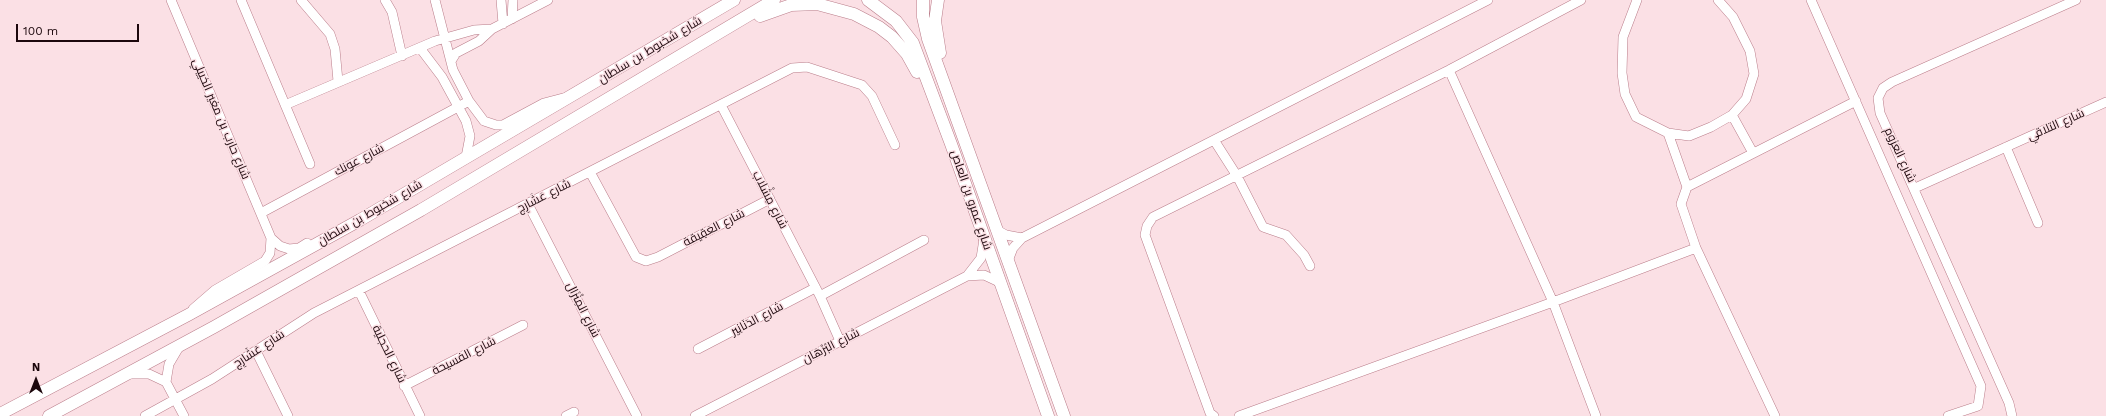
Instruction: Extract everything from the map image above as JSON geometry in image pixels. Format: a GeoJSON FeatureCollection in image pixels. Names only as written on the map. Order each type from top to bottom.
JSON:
{"type":"FeatureCollection","features":[{"type":"Feature","properties":{"kind":"main road","name":"شارع شخبوط بن سلطان"},"geometry":{"type":"LineString","coordinates":[[0,414],[188,315],[360,220],[734,0]]}},
{"type":"Feature","properties":{"kind":"main road","name":"شارع شخبوط بن سلطان"},"geometry":{"type":"LineString","coordinates":[[49,416],[180,346],[421,210],[774,0]]}},
{"type":"Feature","properties":{"kind":"main road","name":"شارع عمرو بن العاص"},"geometry":{"type":"LineString","coordinates":[[868,0],[896,21],[909,37],[951,144],[1048,416]]}},
{"type":"Feature","properties":{"kind":"main road","name":"شارع عمرو بن العاص"},"geometry":{"type":"LineString","coordinates":[[923,0],[923,17],[928,39],[965,138],[1064,416]]}},
{"type":"Feature","properties":{"kind":"main road"},"geometry":{"type":"LineString","coordinates":[[938,0],[935,21],[937,41],[960,110],[965,138]]}},
{"type":"Feature","properties":{"kind":"main road"},"geometry":{"type":"LineString","coordinates":[[644,77],[671,67],[764,14],[791,5],[823,4],[866,20],[880,27],[902,46],[918,74],[941,130],[951,144]]}},
{"type":"Feature","properties":{"kind":"street","name":"شارع حارب بن مغير الخييلي"},"geometry":{"type":"LineString","coordinates":[[171,0],[271,238]]}},
{"type":"Feature","properties":{"kind":"street"},"geometry":{"type":"LineString","coordinates":[[241,0],[310,164]]}},
{"type":"Feature","properties":{"kind":"street"},"geometry":{"type":"LineString","coordinates":[[301,0],[330,34],[335,50],[338,81]]}},
{"type":"Feature","properties":{"kind":"street"},"geometry":{"type":"LineString","coordinates":[[384,0],[392,12],[402,56]]}},
{"type":"Feature","properties":{"kind":"street"},"geometry":{"type":"LineString","coordinates":[[435,0],[451,63],[470,101],[484,121],[496,126],[509,122],[544,102],[569,98]]}},
{"type":"Feature","properties":{"kind":"street"},"geometry":{"type":"LineString","coordinates":[[501,0],[503,24]]}},
{"type":"Feature","properties":{"kind":"street"},"geometry":{"type":"LineString","coordinates":[[512,20],[513,0]]}},
{"type":"Feature","properties":{"kind":"street"},"geometry":{"type":"LineString","coordinates":[[439,72],[451,63],[456,53],[479,41],[492,29],[512,20],[548,0]]}},
{"type":"Feature","properties":{"kind":"street"},"geometry":{"type":"LineString","coordinates":[[1008,260],[1013,248],[1022,238],[1488,0]]}},
{"type":"Feature","properties":{"kind":"street"},"geometry":{"type":"LineString","coordinates":[[1214,416],[1210,413],[1145,235],[1146,226],[1153,217],[1449,70],[1581,0]]}},
{"type":"Feature","properties":{"kind":"street"},"geometry":{"type":"LineString","coordinates":[[1637,0],[1623,37],[1622,73],[1625,94],[1636,117],[1668,133],[1690,136],[1711,127],[1732,115],[1746,99],[1754,74],[1750,51],[1733,17],[1718,0]]}},
{"type":"Feature","properties":{"kind":"street"},"geometry":{"type":"LineString","coordinates":[[1811,0],[1981,386],[1978,406],[1948,416]]}},
{"type":"Feature","properties":{"kind":"street","name":"شارع العزوم"},"geometry":{"type":"LineString","coordinates":[[2012,416],[2009,403],[1915,188],[1878,108],[1878,98],[1883,88],[1892,82],[2076,0]]}},
{"type":"Feature","properties":{"kind":"street"},"geometry":{"type":"LineString","coordinates":[[285,105],[338,81],[444,39],[474,30],[492,29]]}},
{"type":"Feature","properties":{"kind":"street"},"geometry":{"type":"LineString","coordinates":[[420,48],[439,72],[457,108],[466,121],[470,136],[466,157]]}},
{"type":"Feature","properties":{"kind":"street","name":"شارع عَشَارِج"},"geometry":{"type":"LineString","coordinates":[[145,416],[256,352],[314,313],[792,68],[807,67],[857,82],[866,88],[895,145]]}},
{"type":"Feature","properties":{"kind":"street"},"geometry":{"type":"LineString","coordinates":[[1449,70],[1553,302],[1596,416]]}},
{"type":"Feature","properties":{"kind":"street","name":"شارع عونك"},"geometry":{"type":"LineString","coordinates":[[261,213],[470,101]]}},
{"type":"Feature","properties":{"kind":"street"},"geometry":{"type":"LineString","coordinates":[[1687,187],[1856,101]]}},
{"type":"Feature","properties":{"kind":"street","name":"شارع التلاقي"},"geometry":{"type":"LineString","coordinates":[[1915,188],[2106,102]]}},
{"type":"Feature","properties":{"kind":"street","name":"شارع مِشْلاب"},"geometry":{"type":"LineString","coordinates":[[721,105],[820,296],[840,341]]}},
{"type":"Feature","properties":{"kind":"street"},"geometry":{"type":"LineString","coordinates":[[1732,115],[1754,153]]}},
{"type":"Feature","properties":{"kind":"street"},"geometry":{"type":"LineString","coordinates":[[1668,133],[1687,187],[1681,204],[1696,248],[1775,416]]}},
{"type":"Feature","properties":{"kind":"street"},"geometry":{"type":"LineString","coordinates":[[1214,140],[1237,176],[1263,227],[1286,235],[1304,255],[1310,266]]}},
{"type":"Feature","properties":{"kind":"street"},"geometry":{"type":"LineString","coordinates":[[2006,147],[2038,223]]}},
{"type":"Feature","properties":{"kind":"street","name":"شارع العَقِيقة"},"geometry":{"type":"LineString","coordinates":[[590,172],[636,257],[646,261],[658,257],[770,199]]}},
{"type":"Feature","properties":{"kind":"street","name":"شارع المِنْزَال"},"geometry":{"type":"LineString","coordinates":[[528,204],[637,416]]}},
{"type":"Feature","properties":{"kind":"street"},"geometry":{"type":"LineString","coordinates":[[271,238],[284,248],[294,249],[336,228],[360,220]]}},
{"type":"Feature","properties":{"kind":"street"},"geometry":{"type":"LineString","coordinates":[[997,230],[1006,235],[1022,238]]}},
{"type":"Feature","properties":{"kind":"street","name":"شارع البُرْهَان"},"geometry":{"type":"LineString","coordinates":[[967,276],[981,258],[984,237]]}},
{"type":"Feature","properties":{"kind":"street"},"geometry":{"type":"LineString","coordinates":[[188,315],[215,290],[265,261],[270,253],[271,238]]}},
{"type":"Feature","properties":{"kind":"street"},"geometry":{"type":"LineString","coordinates":[[820,296],[924,240]]}},
{"type":"Feature","properties":{"kind":"street"},"geometry":{"type":"LineString","coordinates":[[1239,416],[1553,302],[1696,248]]}},
{"type":"Feature","properties":{"kind":"street","name":"شارع البُرْهَان"},"geometry":{"type":"LineString","coordinates":[[695,416],[967,276],[984,275],[999,282]]}},
{"type":"Feature","properties":{"kind":"street","name":"شارع الدَنَانِير"},"geometry":{"type":"LineString","coordinates":[[698,350],[815,288]]}},
{"type":"Feature","properties":{"kind":"street","name":"شارع الحجلية"},"geometry":{"type":"LineString","coordinates":[[358,291],[420,416]]}},
{"type":"Feature","properties":{"kind":"street","name":"شارع الفسيحة"},"geometry":{"type":"LineString","coordinates":[[404,386],[524,325]]}},
{"type":"Feature","properties":{"kind":"street"},"geometry":{"type":"LineString","coordinates":[[166,382],[169,364],[180,346]]}},
{"type":"Feature","properties":{"kind":"street"},"geometry":{"type":"LineString","coordinates":[[256,352],[288,416]]}},
{"type":"Feature","properties":{"kind":"street"},"geometry":{"type":"LineString","coordinates":[[123,377],[140,373],[149,374],[166,382],[184,416]]}}]}
